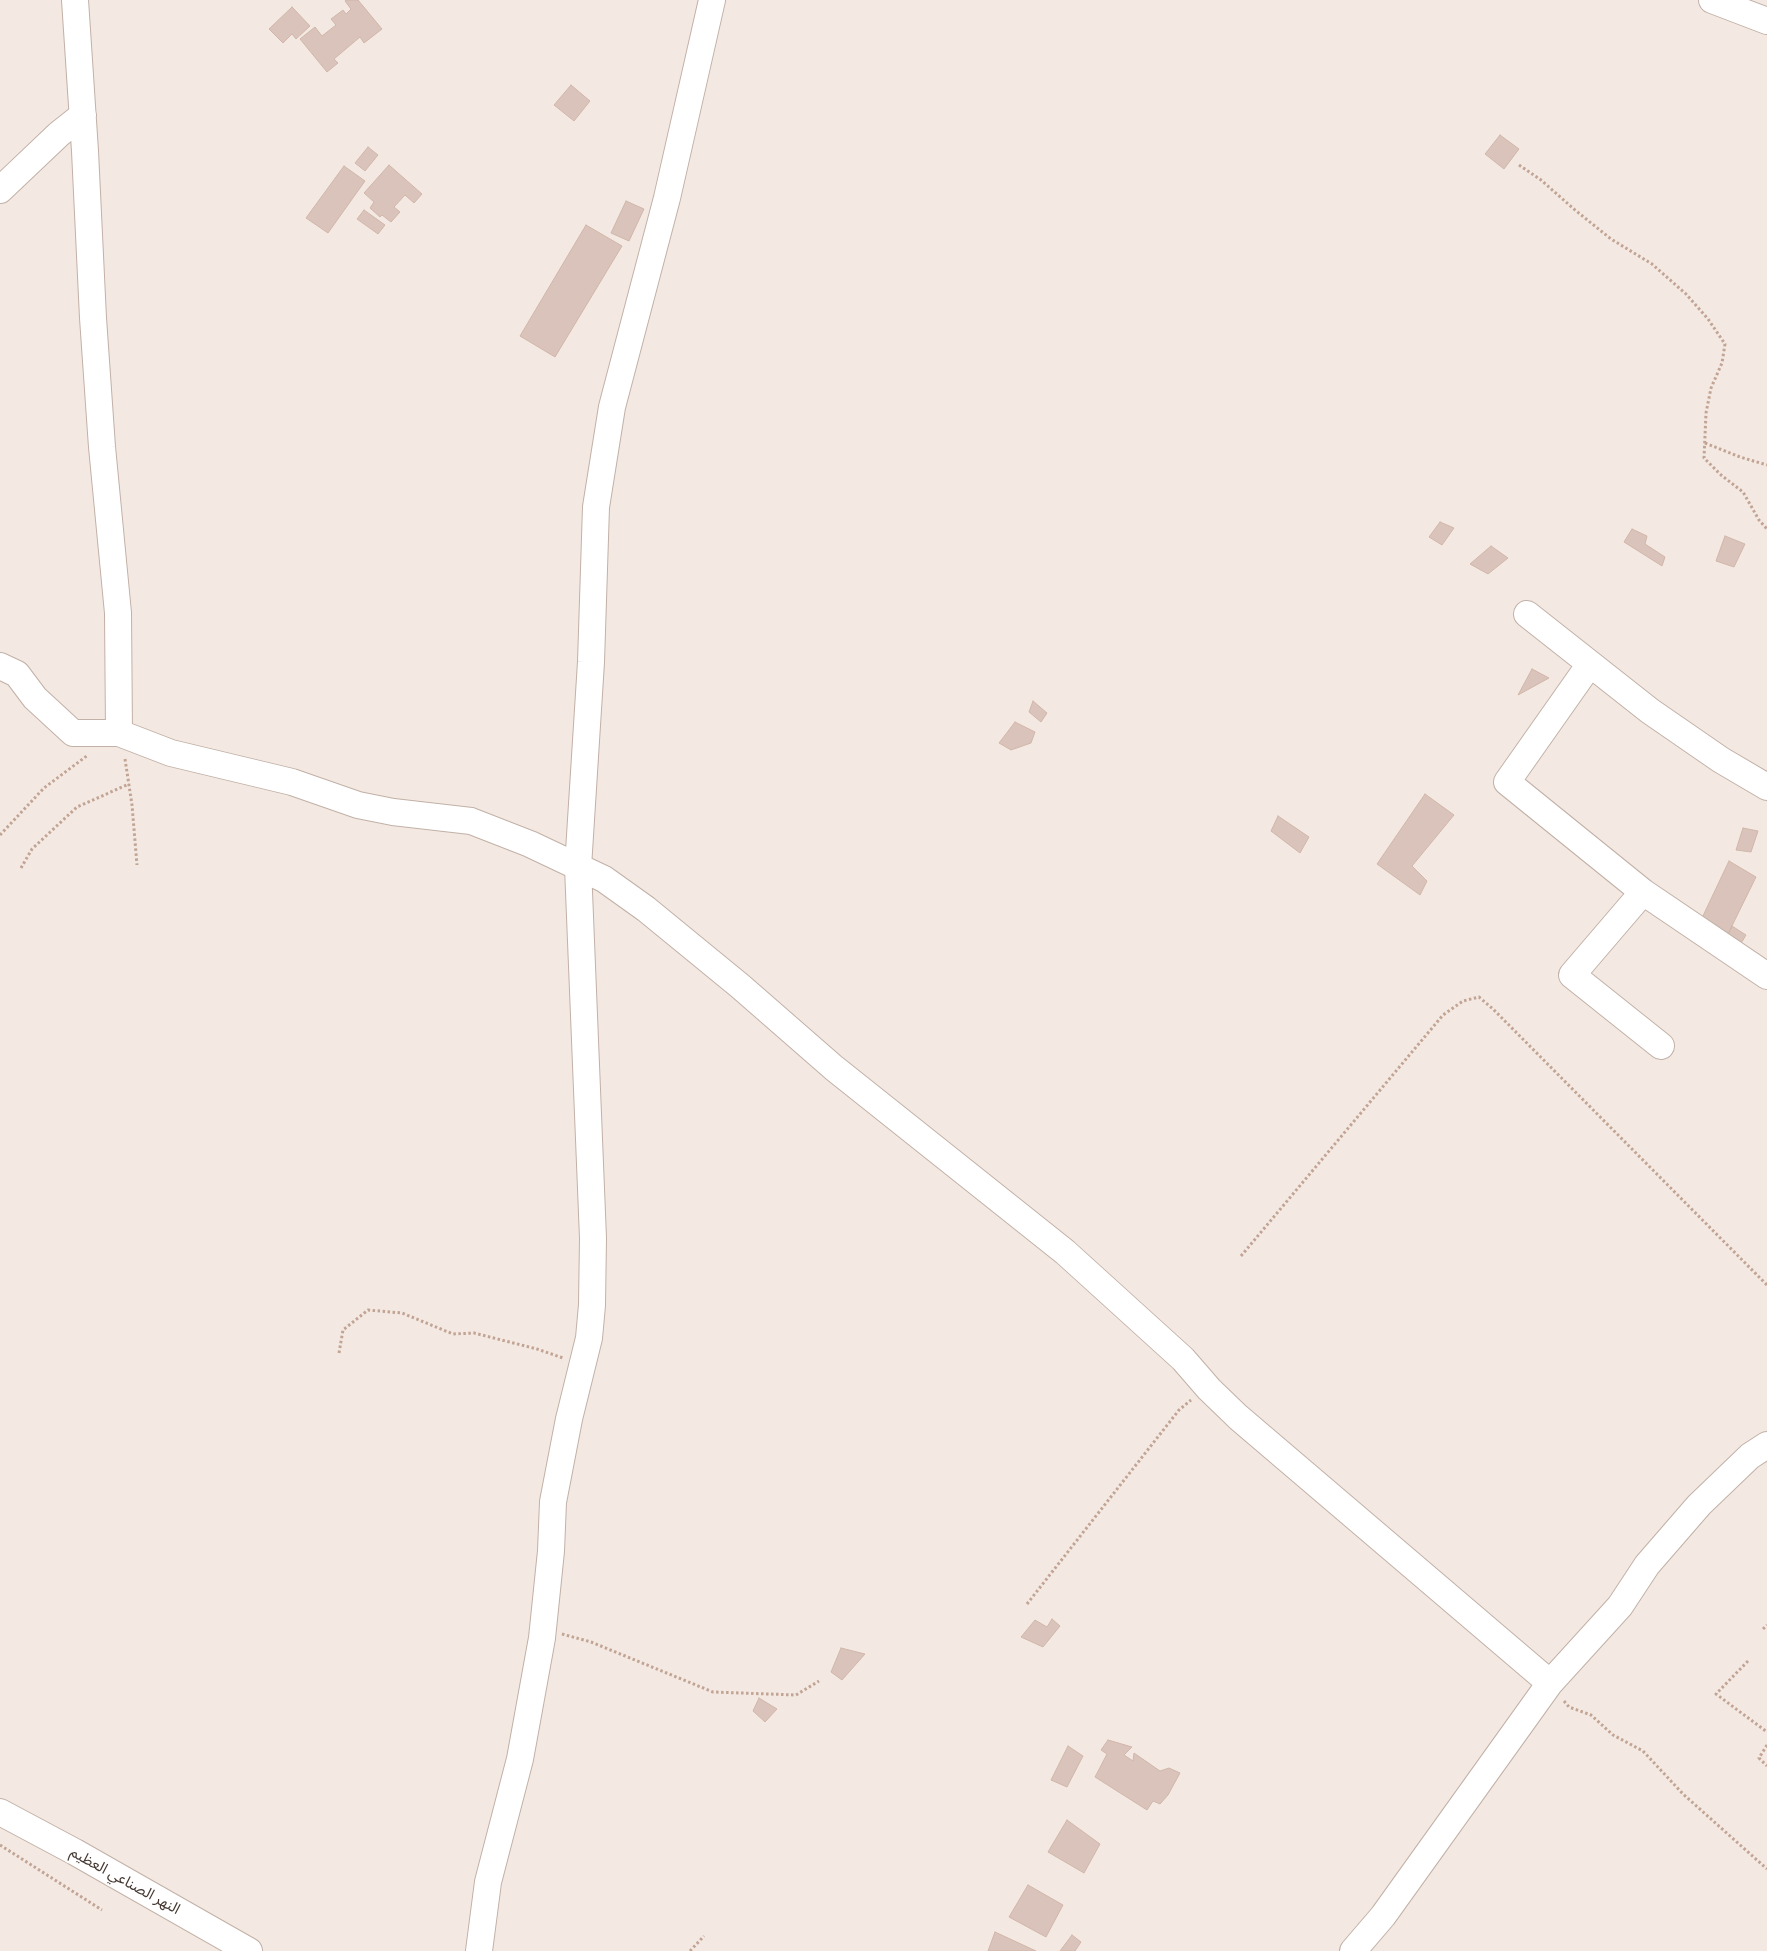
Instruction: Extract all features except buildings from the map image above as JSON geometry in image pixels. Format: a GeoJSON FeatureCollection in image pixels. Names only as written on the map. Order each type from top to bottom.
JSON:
{"type":"FeatureCollection","features":[{"type":"Feature","properties":{"kind":"street"},"geometry":{"type":"LineString","coordinates":[[75,0],[101,437],[118,613],[119,734]]}},
{"type":"Feature","properties":{"kind":"street"},"geometry":{"type":"LineString","coordinates":[[479,1951],[488,1882],[520,1759],[542,1629],[551,1551],[553,1502],[568,1419],[589,1338],[592,1305],[593,1238],[578,867],[591,662],[596,507],[612,407],[667,198],[712,0]]}},
{"type":"Feature","properties":{"kind":"street"},"geometry":{"type":"LineString","coordinates":[[1712,0],[1767,21]]}},
{"type":"Feature","properties":{"kind":"street"},"geometry":{"type":"LineString","coordinates":[[0,190],[59,134],[83,115]]}},
{"type":"Feature","properties":{"kind":"street"},"geometry":{"type":"LineString","coordinates":[[1527,614],[1650,711],[1721,760],[1767,787]]}},
{"type":"Feature","properties":{"kind":"street"},"geometry":{"type":"LineString","coordinates":[[1590,664],[1507,782],[1643,892],[1767,976]]}},
{"type":"Feature","properties":{"kind":"street"},"geometry":{"type":"LineString","coordinates":[[0,666],[17,674],[35,698],[73,733],[119,734],[172,753],[292,782],[358,805],[393,812],[471,821],[530,844],[604,879],[646,909],[740,986],[834,1068],[1065,1252],[1183,1359],[1209,1389],[1338,1504],[1550,1683]]}},
{"type":"Feature","properties":{"kind":"street"},"geometry":{"type":"LineString","coordinates":[[1643,892],[1572,975],[1661,1046]]}},
{"type":"Feature","properties":{"kind":"street"},"geometry":{"type":"LineString","coordinates":[[1354,1951],[1383,1916],[1550,1683],[1620,1606],[1647,1565],[1699,1505],[1750,1456],[1767,1445]]}},
{"type":"Feature","properties":{"kind":"street","name":"النهر الصناعي العظيم"},"geometry":{"type":"LineString","coordinates":[[0,1812],[75,1852],[249,1951]]}},
{"type":"Feature","properties":{"kind":"path"},"geometry":{"type":"LineString","coordinates":[[1519,165],[1541,180],[1611,239],[1652,264],[1686,294],[1708,319],[1725,344],[1722,363],[1711,388],[1706,413],[1704,458],[1721,475],[1743,492],[1759,520],[1767,529]]}},
{"type":"Feature","properties":{"kind":"path"},"geometry":{"type":"LineString","coordinates":[[1705,443],[1767,465]]}},
{"type":"Feature","properties":{"kind":"path"},"geometry":{"type":"LineString","coordinates":[[0,835],[44,788],[119,734],[129,784],[137,866]]}},
{"type":"Feature","properties":{"kind":"path"},"geometry":{"type":"LineString","coordinates":[[21,868],[32,849],[77,807],[129,784]]}},
{"type":"Feature","properties":{"kind":"path"},"geometry":{"type":"LineString","coordinates":[[1241,1256],[1443,1015],[1463,1001],[1479,998],[1767,1286]]}},
{"type":"Feature","properties":{"kind":"path"},"geometry":{"type":"LineString","coordinates":[[339,1353],[343,1330],[368,1310],[402,1313],[453,1334],[474,1333],[537,1349],[582,1365]]}},
{"type":"Feature","properties":{"kind":"path"},"geometry":{"type":"LineString","coordinates":[[1027,1604],[1179,1410],[1209,1389]]}},
{"type":"Feature","properties":{"kind":"path"},"geometry":{"type":"LineString","coordinates":[[1763,1629],[1767,1625]]}},
{"type":"Feature","properties":{"kind":"path"},"geometry":{"type":"LineString","coordinates":[[542,1629],[591,1642],[713,1692],[796,1695],[819,1681]]}},
{"type":"Feature","properties":{"kind":"path"},"geometry":{"type":"LineString","coordinates":[[1748,1661],[1716,1694],[1767,1732]]}},
{"type":"Feature","properties":{"kind":"path"},"geometry":{"type":"LineString","coordinates":[[1550,1683],[1568,1707],[1591,1714],[1613,1735],[1643,1751],[1683,1794],[1767,1869]]}},
{"type":"Feature","properties":{"kind":"path"},"geometry":{"type":"LineString","coordinates":[[1767,1745],[1759,1758],[1767,1766]]}},
{"type":"Feature","properties":{"kind":"path"},"geometry":{"type":"LineString","coordinates":[[0,1845],[102,1910]]}},
{"type":"Feature","properties":{"kind":"path"},"geometry":{"type":"LineString","coordinates":[[690,1951],[704,1936]]}}]}
